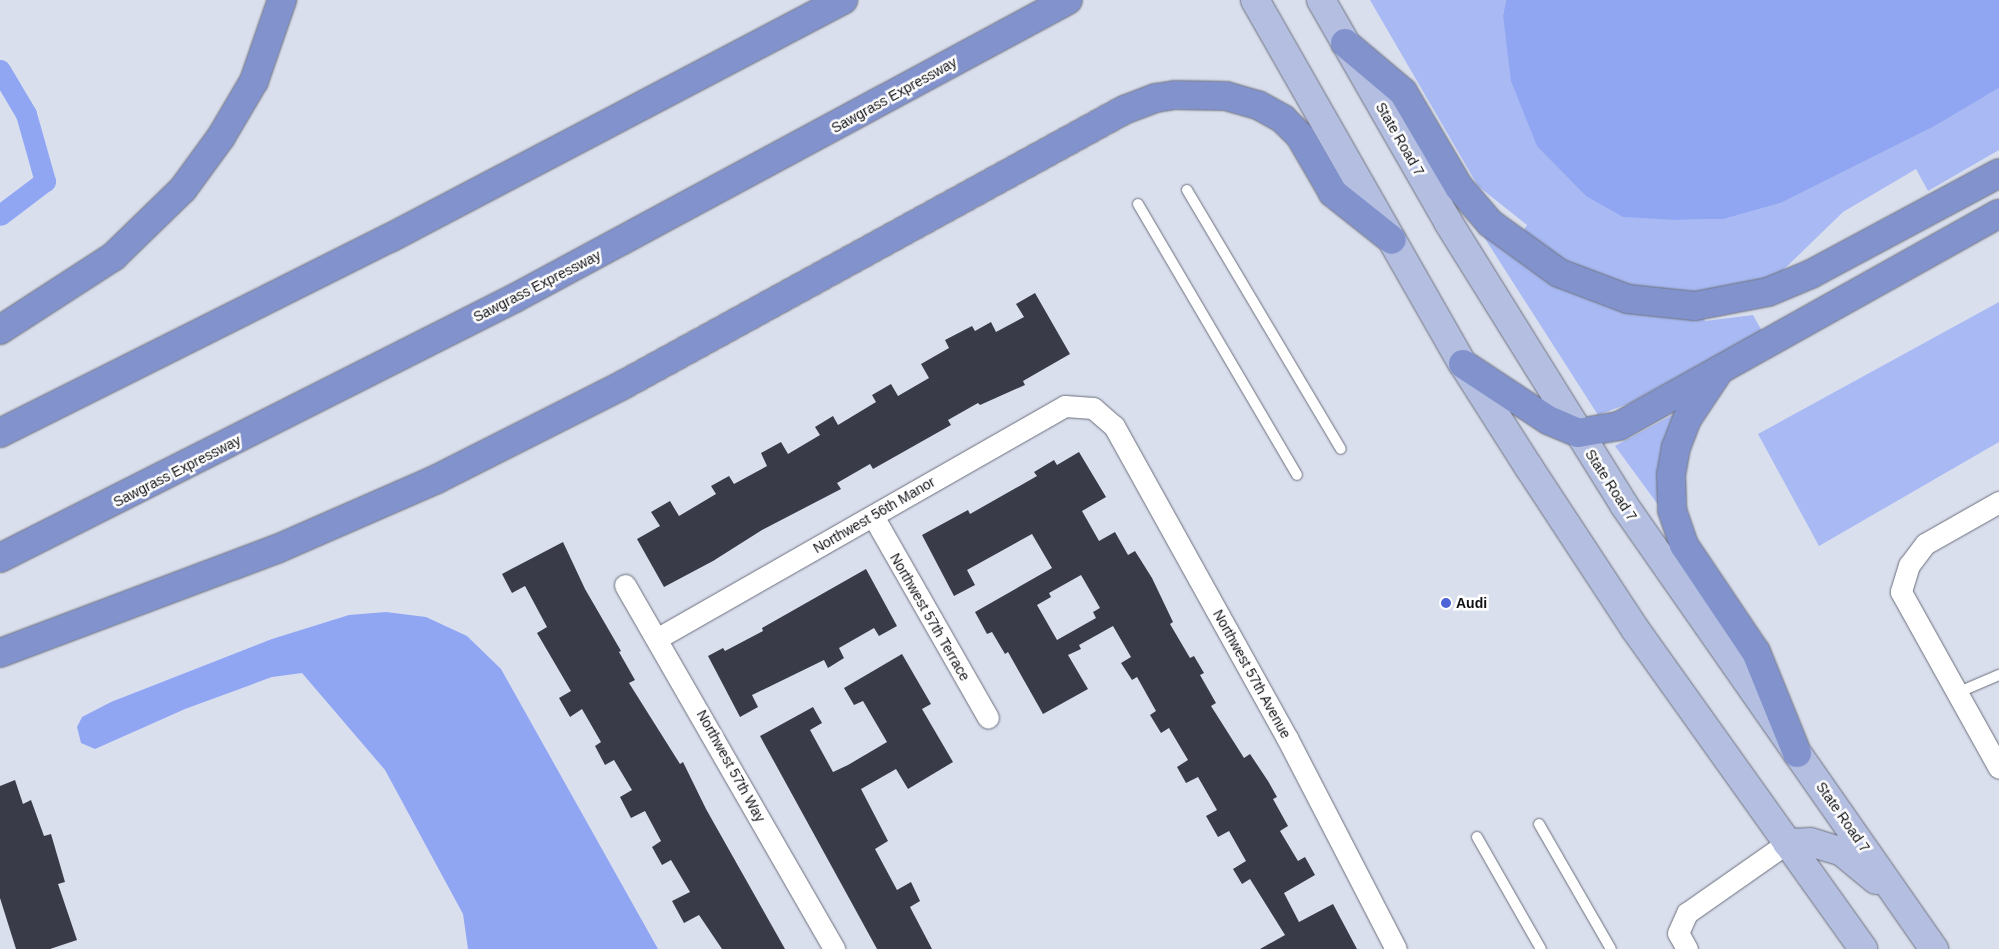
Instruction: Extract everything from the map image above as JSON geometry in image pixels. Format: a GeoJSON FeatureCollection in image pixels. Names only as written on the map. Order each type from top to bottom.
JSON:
{"type":"FeatureCollection","features":[{"type":"Feature","properties":{"kind":"highway"},"geometry":{"type":"LineString","coordinates":[[0,330],[113,257],[183,189],[222,137],[254,81],[282,0]]}},
{"type":"Feature","properties":{"kind":"highway"},"geometry":{"type":"LineString","coordinates":[[0,432],[406,230],[843,0]]}},
{"type":"Feature","properties":{"kind":"highway","name":"Sawgrass Expressway"},"geometry":{"type":"LineString","coordinates":[[0,558],[532,289],[1068,0]]}},
{"type":"Feature","properties":{"kind":"highway"},"geometry":{"type":"LineString","coordinates":[[1345,43],[1403,92],[1459,187],[1490,223],[1559,273],[1628,299],[1695,306],[1768,292],[1811,274],[1999,173]]}},
{"type":"Feature","properties":{"kind":"highway"},"geometry":{"type":"LineString","coordinates":[[0,653],[278,549],[478,459],[621,386],[1124,110],[1147,101],[1175,94],[1211,94],[1251,102],[1277,115],[1300,136],[1333,193],[1392,240]]}},
{"type":"Feature","properties":{"kind":"highway"},"geometry":{"type":"LineString","coordinates":[[1463,364],[1548,420],[1578,433],[1619,426],[1999,214]]}},
{"type":"Feature","properties":{"kind":"highway"},"geometry":{"type":"LineString","coordinates":[[1724,366],[1693,407],[1680,433],[1671,474],[1672,510],[1684,545],[1756,652],[1797,753]]}},
{"type":"Feature","properties":{"kind":"main road"},"geometry":{"type":"LineString","coordinates":[[1255,0],[1463,364],[1635,629],[1863,949]]}},
{"type":"Feature","properties":{"kind":"main road","name":"State Road 7"},"geometry":{"type":"LineString","coordinates":[[1321,0],[1448,222],[1578,433],[1660,559],[1934,949]]}},
{"type":"Feature","properties":{"kind":"main road"},"geometry":{"type":"LineString","coordinates":[[1787,844],[1810,842],[1842,852],[1902,902]]}},
{"type":"Feature","properties":{"kind":"street","name":"Northwest 56th Manor"},"geometry":{"type":"LineString","coordinates":[[658,638],[1065,406],[1093,408]]}},
{"type":"Feature","properties":{"kind":"street","name":"Northwest 57th Avenue"},"geometry":{"type":"LineString","coordinates":[[1093,408],[1114,426],[1288,738],[1396,949]]}},
{"type":"Feature","properties":{"kind":"street"},"geometry":{"type":"LineString","coordinates":[[1999,502],[1925,544],[1909,566],[1901,592],[1999,768]]}},
{"type":"Feature","properties":{"kind":"street","name":"Northwest 57th Terrace"},"geometry":{"type":"LineString","coordinates":[[873,516],[988,718]]}},
{"type":"Feature","properties":{"kind":"street","name":"Northwest 57th Way"},"geometry":{"type":"LineString","coordinates":[[625,585],[658,638],[834,949]]}},
{"type":"Feature","properties":{"kind":"street"},"geometry":{"type":"LineString","coordinates":[[1687,949],[1678,933],[1687,913],[1787,844]]}},
{"type":"Feature","properties":{"kind":"lane"},"geometry":{"type":"LineString","coordinates":[[1188,190],[1341,449]]}},
{"type":"Feature","properties":{"kind":"lane"},"geometry":{"type":"LineString","coordinates":[[1138,204],[1297,475]]}},
{"type":"Feature","properties":{"kind":"lane"},"geometry":{"type":"LineString","coordinates":[[1957,693],[1999,674]]}},
{"type":"Feature","properties":{"kind":"lane"},"geometry":{"type":"LineString","coordinates":[[1540,824],[1611,949]]}},
{"type":"Feature","properties":{"kind":"lane"},"geometry":{"type":"LineString","coordinates":[[1477,837],[1541,949]]}},
{"type":"Feature","properties":{"kind":"shaded area"},"geometry":{"type":"Polygon","coordinates":[[[1370,0],[1506,0],[1503,15],[1677,220],[1724,219],[1781,203],[1935,126],[1999,88],[1999,150],[1928,191],[1916,169],[1843,212],[1775,278],[1694,295],[1620,288],[1562,260],[1521,235],[1527,225],[1478,186],[1370,0]]]}},
{"type":"Feature","properties":{"kind":"shaded area"},"geometry":{"type":"Polygon","coordinates":[[[1506,0],[1999,0],[1999,88],[1935,126],[1781,203],[1724,219],[1677,220],[1623,217],[1586,196],[1537,146],[1511,81],[1503,15],[1506,0]]]}},
{"type":"Feature","properties":{"kind":"shaded area"},"geometry":{"type":"Polygon","coordinates":[[[1484,232],[1703,316],[1705,321],[1753,315],[1762,331],[1630,403],[1598,415],[1482,234],[1484,232]]]}},
{"type":"Feature","properties":{"kind":"shaded area"},"geometry":{"type":"Polygon","coordinates":[[[1999,302],[1999,442],[1819,546],[1758,434],[1999,302]]]}},
{"type":"Feature","properties":{"kind":"shaded area"},"geometry":{"type":"Polygon","coordinates":[[[1676,413],[1659,506],[1615,446],[1676,413]]]}},
{"type":"Feature","properties":{"kind":"shaded area"},"geometry":{"type":"Polygon","coordinates":[[[386,612],[426,617],[467,636],[501,669],[658,949],[468,949],[463,914],[385,770],[302,673],[272,677],[185,709],[95,749],[81,743],[77,727],[82,717],[111,702],[272,639],[349,615],[386,612]]]}},
{"type":"Feature","properties":{"kind":"building"},"geometry":{"type":"Polygon","coordinates":[[[1035,293],[1070,354],[1023,381],[1025,385],[980,405],[978,403],[948,420],[951,425],[873,469],[870,464],[837,483],[841,489],[762,530],[713,561],[664,587],[637,539],[660,526],[651,512],[670,501],[679,516],[716,494],[711,486],[729,476],[734,484],[767,466],[761,453],[781,442],[788,454],[820,435],[815,427],[833,416],[838,425],[876,402],[872,395],[891,384],[898,396],[929,378],[921,364],[949,348],[945,340],[972,326],[975,331],[991,322],[996,332],[1024,317],[1016,304],[1035,293]]]}},
{"type":"Feature","properties":{"kind":"building"},"geometry":{"type":"Polygon","coordinates":[[[1079,452],[1106,497],[1082,511],[1099,541],[1115,532],[1128,555],[1135,551],[1152,578],[1173,622],[1170,624],[1190,658],[1194,656],[1204,673],[1200,675],[1216,703],[1211,706],[1244,758],[1250,754],[1277,797],[1273,799],[1288,826],[1280,831],[1298,861],[1305,857],[1315,875],[1284,893],[1299,922],[1333,904],[1357,949],[1260,949],[1285,935],[1250,879],[1242,884],[1233,869],[1246,861],[1229,831],[1218,837],[1206,816],[1217,810],[1198,777],[1186,783],[1177,767],[1188,760],[1169,728],[1161,733],[1150,715],[1156,711],[1137,677],[1132,680],[1121,663],[1131,657],[1113,626],[1079,645],[1081,649],[1068,655],[1088,689],[1043,714],[1008,652],[1005,654],[992,632],[987,634],[975,612],[1052,568],[1032,534],[967,570],[975,585],[954,596],[922,535],[968,510],[970,514],[1037,476],[1034,472],[1054,460],[1057,465],[1079,452]],[[1081,575],[1049,593],[1051,597],[1037,605],[1057,640],[1096,618],[1093,612],[1100,608],[1081,575]]]}},
{"type":"Feature","properties":{"kind":"building"},"geometry":{"type":"Polygon","coordinates":[[[563,542],[585,589],[621,651],[619,652],[635,680],[629,683],[680,764],[683,762],[706,809],[785,949],[722,949],[699,915],[684,923],[672,901],[690,892],[671,860],[662,865],[652,847],[661,841],[645,811],[631,818],[620,797],[632,790],[614,760],[605,765],[595,746],[601,742],[582,709],[570,717],[559,698],[571,691],[537,633],[547,627],[525,586],[512,593],[502,574],[563,542]]]}},
{"type":"Feature","properties":{"kind":"building"},"geometry":{"type":"Polygon","coordinates":[[[866,569],[897,626],[879,636],[874,628],[839,648],[844,658],[828,668],[824,660],[752,695],[758,707],[740,717],[708,656],[723,648],[725,651],[763,631],[762,628],[866,569]]]}},
{"type":"Feature","properties":{"kind":"building"},"geometry":{"type":"Polygon","coordinates":[[[902,654],[931,704],[922,709],[953,762],[908,789],[896,769],[861,789],[888,841],[875,849],[897,890],[911,882],[920,901],[910,907],[932,949],[877,949],[760,736],[813,707],[822,723],[810,730],[833,772],[848,765],[887,742],[863,701],[854,705],[844,688],[902,654]]]}},
{"type":"Feature","properties":{"kind":"building"},"geometry":{"type":"Polygon","coordinates":[[[15,780],[23,804],[31,800],[44,836],[51,834],[65,882],[58,884],[77,940],[50,949],[16,949],[0,898],[0,786],[15,780]]]}},
{"type":"Feature","properties":{"kind":"waterway"},"geometry":{"type":"LineString","coordinates":[[0,70],[26,114],[45,181],[0,215]]}},
{"type":"Feature","properties":{"kind":"place","name":"Audi"},"geometry":{"type":"Point","coordinates":[1446,603]}}]}
